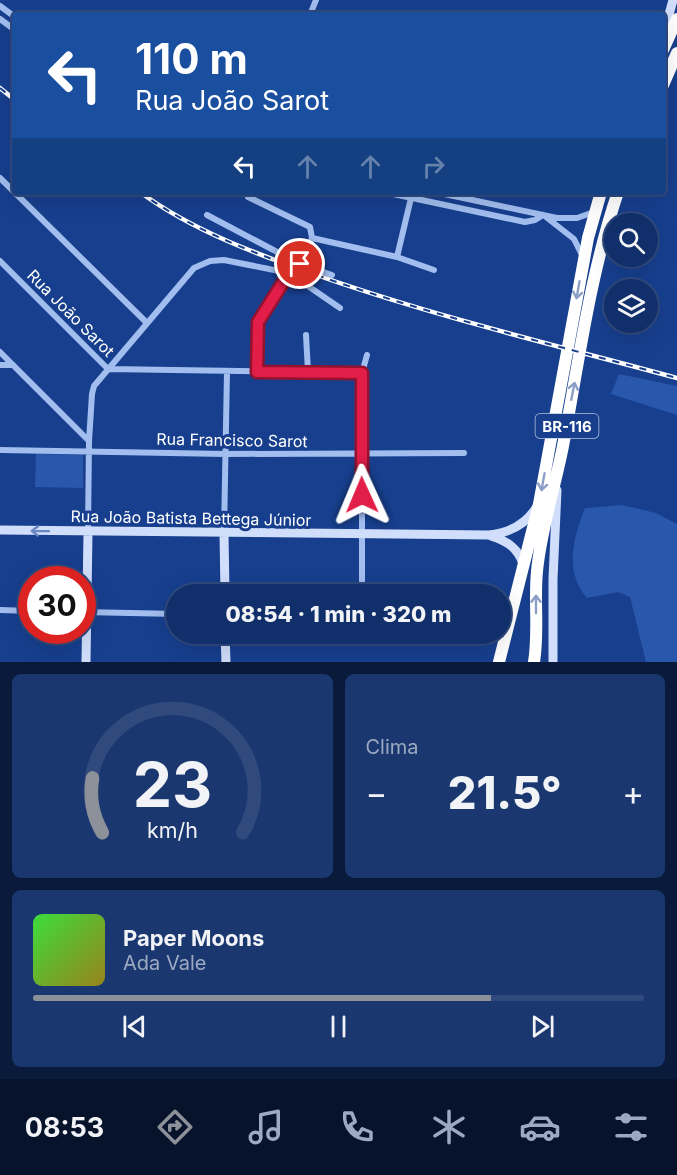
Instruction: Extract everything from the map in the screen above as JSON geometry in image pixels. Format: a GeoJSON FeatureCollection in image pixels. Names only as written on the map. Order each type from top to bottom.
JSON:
{"type":"FeatureCollection","features":[{"type":"Feature","properties":{"kind":"highway"},"geometry":{"type":"LineString","coordinates":[[666,43],[677,19]]}},
{"type":"Feature","properties":{"kind":"highway"},"geometry":{"type":"LineString","coordinates":[[666,78],[676,56]]}},
{"type":"Feature","properties":{"kind":"highway","name":"BR-116"},"geometry":{"type":"LineString","coordinates":[[499,662],[539,504],[584,260],[600,195]]}},
{"type":"Feature","properties":{"kind":"highway","name":"BR-116"},"geometry":{"type":"LineString","coordinates":[[534,662],[537,570],[598,259],[617,195]]}},
{"type":"Feature","properties":{"kind":"main road"},"geometry":{"type":"LineString","coordinates":[[666,25],[673,0]]}},
{"type":"Feature","properties":{"kind":"main road"},"geometry":{"type":"LineString","coordinates":[[553,662],[557,476]]}},
{"type":"Feature","properties":{"kind":"main road","name":"Rua João Batista Bettega Júnior"},"geometry":{"type":"LineString","coordinates":[[0,531],[489,536],[506,532],[521,524],[539,504]]}},
{"type":"Feature","properties":{"kind":"main road"},"geometry":{"type":"LineString","coordinates":[[86,566],[88,532]]}},
{"type":"Feature","properties":{"kind":"main road"},"geometry":{"type":"LineString","coordinates":[[224,533],[225,584]]}},
{"type":"Feature","properties":{"kind":"main road","name":"Rua João Batista Bettega Júnior"},"geometry":{"type":"LineString","coordinates":[[489,536],[513,547],[523,564]]}},
{"type":"Feature","properties":{"kind":"main road"},"geometry":{"type":"LineString","coordinates":[[85,644],[86,662]]}},
{"type":"Feature","properties":{"kind":"main road"},"geometry":{"type":"LineString","coordinates":[[225,644],[226,662]]}},
{"type":"Feature","properties":{"kind":"street"},"geometry":{"type":"LineString","coordinates":[[0,178],[12,190]]}},
{"type":"Feature","properties":{"kind":"street"},"geometry":{"type":"LineString","coordinates":[[17,195],[147,323]]}},
{"type":"Feature","properties":{"kind":"street"},"geometry":{"type":"LineString","coordinates":[[249,195],[248,197],[310,227],[312,238],[300,264],[289,273],[258,322],[257,372]]}},
{"type":"Feature","properties":{"kind":"street"},"geometry":{"type":"LineString","coordinates":[[398,195],[525,222],[543,215]]}},
{"type":"Feature","properties":{"kind":"street"},"geometry":{"type":"LineString","coordinates":[[449,195],[568,218],[594,212]]}},
{"type":"Feature","properties":{"kind":"street"},"geometry":{"type":"LineString","coordinates":[[454,207],[458,197]]}},
{"type":"Feature","properties":{"kind":"street"},"geometry":{"type":"LineString","coordinates":[[397,257],[411,198]]}},
{"type":"Feature","properties":{"kind":"street"},"geometry":{"type":"LineString","coordinates":[[207,215],[300,264],[332,275]]}},
{"type":"Feature","properties":{"kind":"street"},"geometry":{"type":"LineString","coordinates":[[543,215],[574,239],[584,260]]}},
{"type":"Feature","properties":{"kind":"street"},"geometry":{"type":"LineString","coordinates":[[312,238],[397,257],[434,270]]}},
{"type":"Feature","properties":{"kind":"street","name":"Rua João Sarot"},"geometry":{"type":"LineString","coordinates":[[0,261],[108,369],[362,373]]}},
{"type":"Feature","properties":{"kind":"street"},"geometry":{"type":"LineString","coordinates":[[88,532],[89,441],[94,386],[194,268],[210,261],[224,261],[289,273],[340,308]]}},
{"type":"Feature","properties":{"kind":"street"},"geometry":{"type":"LineString","coordinates":[[306,335],[308,371]]}},
{"type":"Feature","properties":{"kind":"street"},"geometry":{"type":"LineString","coordinates":[[0,352],[89,441]]}},
{"type":"Feature","properties":{"kind":"street"},"geometry":{"type":"LineString","coordinates":[[362,584],[362,373],[367,355]]}},
{"type":"Feature","properties":{"kind":"street"},"geometry":{"type":"LineString","coordinates":[[0,365],[13,365]]}},
{"type":"Feature","properties":{"kind":"street"},"geometry":{"type":"LineString","coordinates":[[224,533],[227,372]]}},
{"type":"Feature","properties":{"kind":"street","name":"Rua Francisco Sarot"},"geometry":{"type":"LineString","coordinates":[[0,450],[362,455],[464,453]]}},
{"type":"Feature","properties":{"kind":"street"},"geometry":{"type":"LineString","coordinates":[[0,610],[18,611]]}},
{"type":"Feature","properties":{"kind":"street"},"geometry":{"type":"LineString","coordinates":[[96,612],[166,614]]}},
{"type":"Feature","properties":{"kind":"shaded area"},"geometry":{"type":"Polygon","coordinates":[[[619,374],[677,386],[677,415],[611,394],[619,374]]]}},
{"type":"Feature","properties":{"kind":"shaded area"},"geometry":{"type":"Polygon","coordinates":[[[36,454],[83,455],[83,488],[35,487],[36,454]]]}},
{"type":"Feature","properties":{"kind":"shaded area"},"geometry":{"type":"Polygon","coordinates":[[[622,505],[656,513],[677,524],[677,662],[646,662],[630,597],[618,592],[587,598],[575,577],[574,543],[585,508],[622,505]]]}},
{"type":"Feature","properties":{"kind":"railway"},"geometry":{"type":"LineString","coordinates":[[0,88],[12,98]]}},
{"type":"Feature","properties":{"kind":"railway"},"geometry":{"type":"LineString","coordinates":[[144,195],[183,219],[229,242],[325,278],[456,319],[677,378]]}},
{"type":"Feature","properties":{"kind":"route"},"geometry":{"type":"LineString","coordinates":[[300,264],[289,273],[258,322],[257,372],[362,373],[362,495]]}}]}
